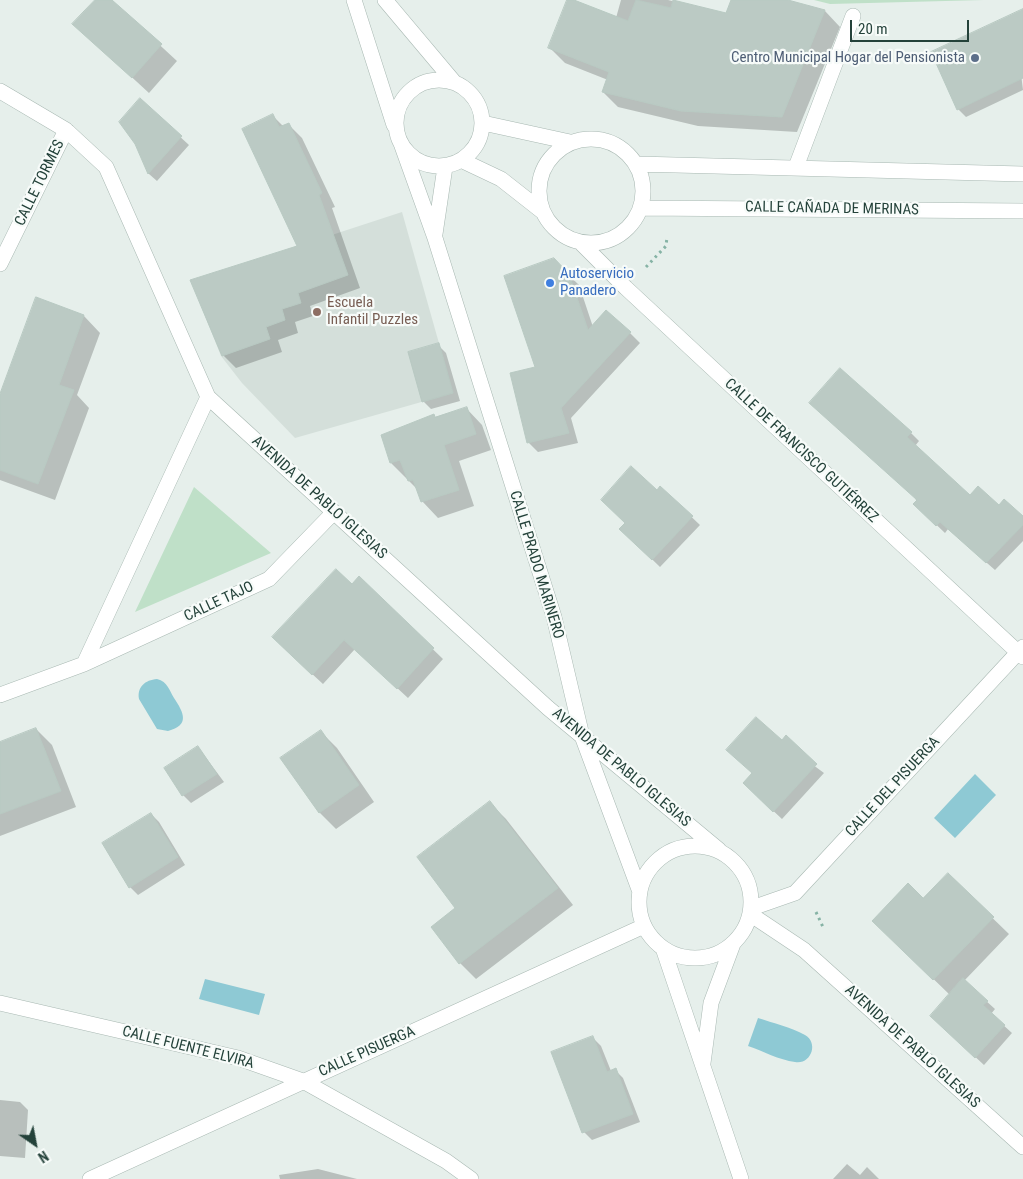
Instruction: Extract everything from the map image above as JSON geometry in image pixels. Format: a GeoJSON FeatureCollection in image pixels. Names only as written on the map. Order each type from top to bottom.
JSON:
{"type":"FeatureCollection","features":[{"type":"Feature","properties":{"kind":"street"},"geometry":{"type":"LineString","coordinates":[[354,0],[402,146],[420,163],[445,167],[462,161],[481,138],[483,123],[481,110],[475,98],[454,82],[385,0]]}},
{"type":"Feature","properties":{"kind":"street"},"geometry":{"type":"LineString","coordinates":[[796,167],[853,16]]}},
{"type":"Feature","properties":{"kind":"street"},"geometry":{"type":"LineString","coordinates":[[396,130],[397,115],[402,101],[412,89],[425,82],[440,80],[454,82]]}},
{"type":"Feature","properties":{"kind":"street","name":"AVENIDA DE PABLO IGLESIAS"},"geometry":{"type":"LineString","coordinates":[[0,91],[66,130],[106,166],[208,397],[548,708],[719,850]]}},
{"type":"Feature","properties":{"kind":"street"},"geometry":{"type":"LineString","coordinates":[[483,123],[570,142]]}},
{"type":"Feature","properties":{"kind":"street","name":"CALLE TORMES"},"geometry":{"type":"LineString","coordinates":[[0,264],[66,130]]}},
{"type":"Feature","properties":{"kind":"street"},"geometry":{"type":"LineString","coordinates":[[462,161],[501,179],[543,212],[552,226],[565,236],[580,242],[596,243],[610,240],[629,227],[641,208],[644,193],[642,178],[637,164],[627,152],[614,143],[600,138],[585,138],[570,142],[556,151],[546,164],[539,188],[543,212]]}},
{"type":"Feature","properties":{"kind":"street","name":"CALLE PRADO MARINERO"},"geometry":{"type":"LineString","coordinates":[[402,146],[435,238],[554,617],[582,736],[640,892]]}},
{"type":"Feature","properties":{"kind":"street"},"geometry":{"type":"LineString","coordinates":[[637,164],[1023,174]]}},
{"type":"Feature","properties":{"kind":"street","name":"CALLE PRADO MARINERO"},"geometry":{"type":"LineString","coordinates":[[435,238],[445,167]]}},
{"type":"Feature","properties":{"kind":"street","name":"CALLE CAÑADA DE MERINAS"},"geometry":{"type":"LineString","coordinates":[[641,208],[1023,211]]}},
{"type":"Feature","properties":{"kind":"street","name":"CALLE DE FRANCISCO GUTIÉRREZ"},"geometry":{"type":"LineString","coordinates":[[580,242],[640,301],[1021,653]]}},
{"type":"Feature","properties":{"kind":"street"},"geometry":{"type":"LineString","coordinates":[[84,664],[208,397]]}},
{"type":"Feature","properties":{"kind":"street","name":"CALLE TAJO"},"geometry":{"type":"LineString","coordinates":[[0,695],[84,664],[269,578],[334,512]]}},
{"type":"Feature","properties":{"kind":"street","name":"CALLE DEL PISUERGA"},"geometry":{"type":"LineString","coordinates":[[751,911],[796,893],[1021,653]]}},
{"type":"Feature","properties":{"kind":"street"},"geometry":{"type":"LineString","coordinates":[[702,1067],[711,1003],[733,944],[744,930],[751,911],[749,884],[738,864],[719,850],[694,845],[669,852],[650,868],[640,892],[639,909],[644,926],[652,939],[663,948],[686,958],[711,956],[733,944]]}},
{"type":"Feature","properties":{"kind":"street","name":"AVENIDA DE PABLO IGLESIAS"},"geometry":{"type":"LineString","coordinates":[[751,911],[804,950],[1023,1148]]}},
{"type":"Feature","properties":{"kind":"street","name":"CALLE PISUERGA"},"geometry":{"type":"LineString","coordinates":[[90,1179],[644,926]]}},
{"type":"Feature","properties":{"kind":"street"},"geometry":{"type":"LineString","coordinates":[[663,948],[741,1179]]}},
{"type":"Feature","properties":{"kind":"street","name":"CALLE FUENTE ELVIRA"},"geometry":{"type":"LineString","coordinates":[[0,1003],[238,1058],[303,1081],[446,1160],[471,1179]]}},
{"type":"Feature","properties":{"kind":"shaded area","name":"Escuela Infantil Puzzles"},"geometry":{"type":"Polygon","coordinates":[[[402,212],[453,393],[295,438],[242,383],[221,356],[191,281],[402,212]]]}},
{"type":"Feature","properties":{"kind":"green space"},"geometry":{"type":"Polygon","coordinates":[[[814,0],[984,0],[830,4],[814,0]]]}},
{"type":"Feature","properties":{"kind":"green space"},"geometry":{"type":"Polygon","coordinates":[[[194,487],[271,553],[135,612],[194,487]]]}},
{"type":"Feature","properties":{"kind":"water"},"geometry":{"type":"Polygon","coordinates":[[[157,679],[164,682],[168,687],[182,713],[183,718],[180,725],[168,731],[157,729],[139,699],[139,691],[143,685],[157,679]]]}},
{"type":"Feature","properties":{"kind":"water"},"geometry":{"type":"Polygon","coordinates":[[[975,774],[996,795],[955,838],[934,818],[975,774]]]}},
{"type":"Feature","properties":{"kind":"water"},"geometry":{"type":"Polygon","coordinates":[[[205,979],[265,994],[259,1015],[199,999],[205,979]]]}},
{"type":"Feature","properties":{"kind":"water"},"geometry":{"type":"Polygon","coordinates":[[[758,1018],[788,1027],[805,1035],[812,1043],[809,1057],[801,1062],[789,1061],[748,1046],[758,1018]]]}},
{"type":"Feature","properties":{"kind":"building"},"geometry":{"type":"Polygon","coordinates":[[[95,0],[112,0],[162,44],[132,78],[72,24],[95,0]]]}},
{"type":"Feature","properties":{"kind":"building"},"geometry":{"type":"Polygon","coordinates":[[[567,0],[574,0],[628,21],[636,0],[671,8],[673,0],[726,13],[731,0],[788,0],[825,10],[782,117],[681,111],[602,92],[609,72],[548,48],[567,0]]]}},
{"type":"Feature","properties":{"kind":"building","name":"Centro Municipal Hogar del Pensionista"},"geometry":{"type":"Polygon","coordinates":[[[1023,9],[1023,78],[957,110],[931,52],[1023,9]]]}},
{"type":"Feature","properties":{"kind":"building"},"geometry":{"type":"Polygon","coordinates":[[[140,98],[182,136],[148,174],[135,144],[119,122],[140,98]]]}},
{"type":"Feature","properties":{"kind":"building"},"geometry":{"type":"Polygon","coordinates":[[[273,114],[279,127],[289,123],[322,193],[319,195],[348,275],[298,293],[301,303],[282,309],[285,320],[266,327],[270,339],[222,356],[190,280],[297,246],[242,129],[273,114]]]}},
{"type":"Feature","properties":{"kind":"building"},"geometry":{"type":"Polygon","coordinates":[[[554,258],[569,274],[588,330],[606,310],[631,332],[561,408],[569,433],[527,443],[510,373],[535,367],[504,276],[554,258]]]}},
{"type":"Feature","properties":{"kind":"building"},"geometry":{"type":"Polygon","coordinates":[[[36,297],[84,315],[59,385],[74,390],[38,484],[0,470],[0,394],[36,297]]]}},
{"type":"Feature","properties":{"kind":"building"},"geometry":{"type":"Polygon","coordinates":[[[439,343],[453,393],[422,402],[408,352],[439,343]]]}},
{"type":"Feature","properties":{"kind":"building"},"geometry":{"type":"Polygon","coordinates":[[[840,368],[912,432],[907,437],[970,495],[978,486],[999,505],[1004,499],[1023,516],[1023,525],[986,563],[940,522],[936,526],[913,504],[917,500],[809,403],[840,368]]]}},
{"type":"Feature","properties":{"kind":"building"},"geometry":{"type":"Polygon","coordinates":[[[467,407],[476,434],[444,445],[459,490],[421,502],[413,480],[408,481],[400,460],[390,463],[381,435],[434,414],[435,417],[467,407]]]}},
{"type":"Feature","properties":{"kind":"building"},"geometry":{"type":"Polygon","coordinates":[[[631,466],[657,490],[660,486],[693,516],[652,560],[619,529],[625,523],[601,500],[631,466]]]}},
{"type":"Feature","properties":{"kind":"building"},"geometry":{"type":"Polygon","coordinates":[[[336,569],[352,584],[359,576],[434,648],[397,689],[344,640],[312,675],[272,637],[336,569]]]}},
{"type":"Feature","properties":{"kind":"building"},"geometry":{"type":"Polygon","coordinates":[[[756,717],[782,740],[786,735],[817,764],[773,812],[743,783],[752,773],[726,750],[756,717]]]}},
{"type":"Feature","properties":{"kind":"building"},"geometry":{"type":"Polygon","coordinates":[[[36,728],[61,791],[0,814],[0,742],[36,728]]]}},
{"type":"Feature","properties":{"kind":"building"},"geometry":{"type":"Polygon","coordinates":[[[321,730],[359,785],[319,813],[280,758],[321,730]]]}},
{"type":"Feature","properties":{"kind":"building"},"geometry":{"type":"Polygon","coordinates":[[[198,746],[217,774],[182,796],[164,768],[198,746]]]}},
{"type":"Feature","properties":{"kind":"building"},"geometry":{"type":"Polygon","coordinates":[[[490,801],[558,888],[459,964],[431,927],[455,908],[417,857],[490,801]]]}},
{"type":"Feature","properties":{"kind":"building"},"geometry":{"type":"Polygon","coordinates":[[[151,813],[178,857],[129,888],[102,843],[151,813]]]}},
{"type":"Feature","properties":{"kind":"building"},"geometry":{"type":"Polygon","coordinates":[[[948,873],[994,917],[933,980],[872,921],[908,883],[923,898],[948,873]]]}},
{"type":"Feature","properties":{"kind":"building"},"geometry":{"type":"Polygon","coordinates":[[[963,978],[988,1001],[983,1005],[1005,1025],[975,1058],[930,1016],[963,978]]]}},
{"type":"Feature","properties":{"kind":"building"},"geometry":{"type":"Polygon","coordinates":[[[593,1036],[607,1072],[616,1068],[633,1114],[582,1133],[551,1052],[593,1036]]]}},
{"type":"Feature","properties":{"kind":"place","name":"Centro Municipal Hogar del Pensionista"},"geometry":{"type":"Point","coordinates":[975,58]}},
{"type":"Feature","properties":{"kind":"place","name":"Autoservicio Panadero"},"geometry":{"type":"Point","coordinates":[550,283]}},
{"type":"Feature","properties":{"kind":"place","name":"Escuela Infantil Puzzles"},"geometry":{"type":"Point","coordinates":[317,312]}}]}
